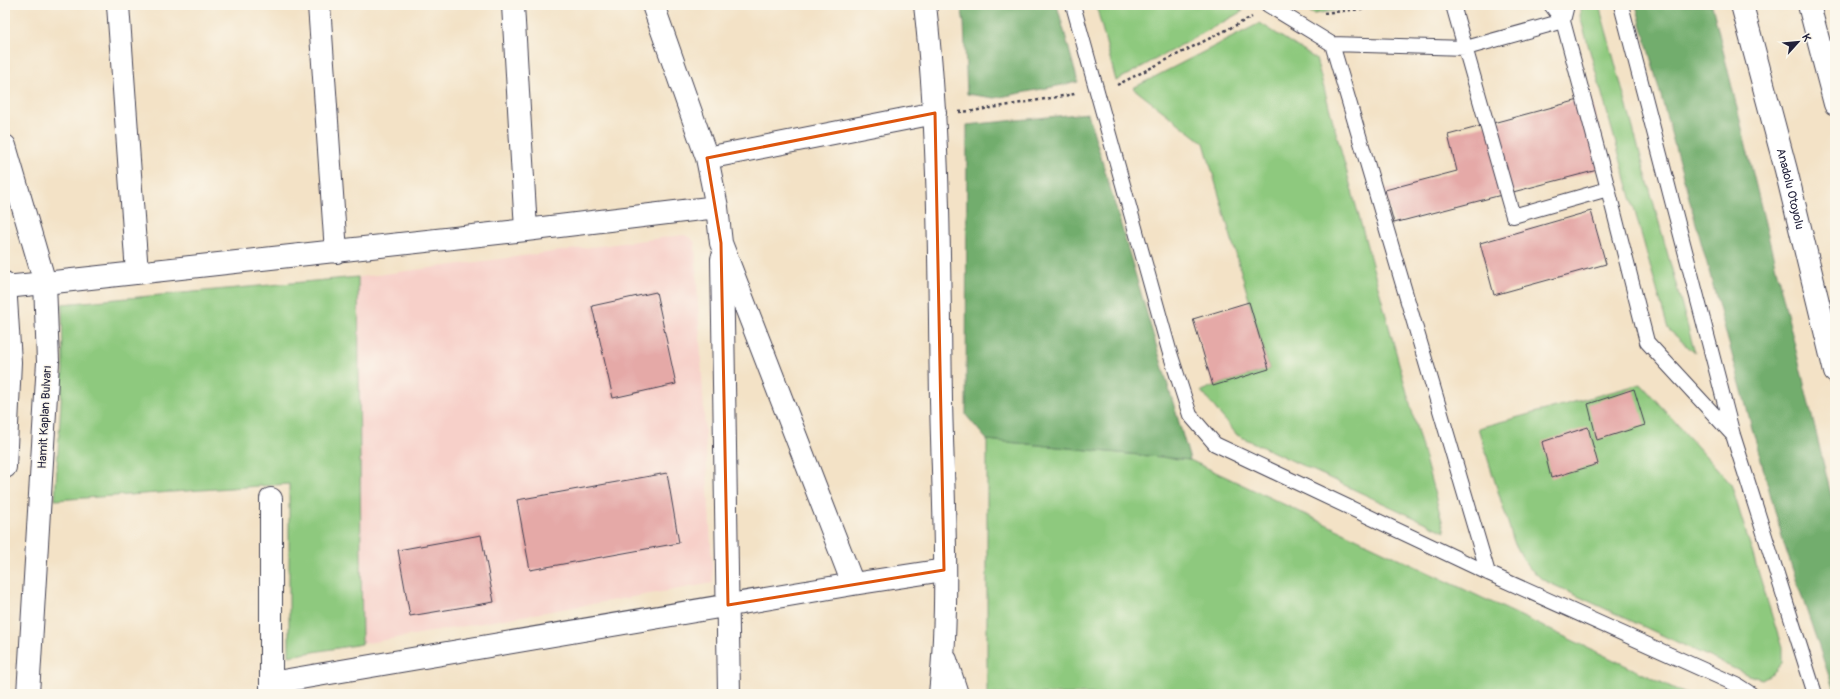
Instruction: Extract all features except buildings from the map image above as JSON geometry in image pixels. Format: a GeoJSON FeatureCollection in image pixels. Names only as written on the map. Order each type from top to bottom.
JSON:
{"type":"FeatureCollection","features":[{"type":"Feature","properties":{"kind":"main road"},"geometry":{"type":"LineString","coordinates":[[118,5],[137,273]]}},
{"type":"Feature","properties":{"kind":"main road"},"geometry":{"type":"LineString","coordinates":[[319,5],[336,252]]}},
{"type":"Feature","properties":{"kind":"main road"},"geometry":{"type":"LineString","coordinates":[[513,5],[526,230]]}},
{"type":"Feature","properties":{"kind":"main road"},"geometry":{"type":"LineString","coordinates":[[653,5],[707,158],[717,207],[722,243],[729,694]]}},
{"type":"Feature","properties":{"kind":"main road"},"geometry":{"type":"LineString","coordinates":[[925,5],[935,113],[944,570],[944,654],[940,694]]}},
{"type":"Feature","properties":{"kind":"main road","name":"Anadolu Otoyolu"},"geometry":{"type":"LineString","coordinates":[[1742,5],[1786,170],[1835,372]]}},
{"type":"Feature","properties":{"kind":"main road"},"geometry":{"type":"LineString","coordinates":[[1809,5],[1835,104]]}},
{"type":"Feature","properties":{"kind":"main road"},"geometry":{"type":"LineString","coordinates":[[707,158],[935,113]]}},
{"type":"Feature","properties":{"kind":"main road","name":"Hamit Kaplan Bulvarı"},"geometry":{"type":"LineString","coordinates":[[5,146],[45,283],[48,362],[28,694]]}},
{"type":"Feature","properties":{"kind":"main road"},"geometry":{"type":"LineString","coordinates":[[5,467],[10,362],[5,286],[336,252],[717,207]]}},
{"type":"Feature","properties":{"kind":"main road"},"geometry":{"type":"LineString","coordinates":[[722,243],[853,584]]}},
{"type":"Feature","properties":{"kind":"main road"},"geometry":{"type":"LineString","coordinates":[[271,499],[271,689],[728,605],[944,570]]}},
{"type":"Feature","properties":{"kind":"main road"},"geometry":{"type":"LineString","coordinates":[[944,654],[957,694]]}},
{"type":"Feature","properties":{"kind":"lane"},"geometry":{"type":"LineString","coordinates":[[1073,5],[1169,350],[1190,415],[1214,444],[1488,573],[1737,685],[1751,694]]}},
{"type":"Feature","properties":{"kind":"lane"},"geometry":{"type":"LineString","coordinates":[[1453,5],[1513,216],[1608,189]]}},
{"type":"Feature","properties":{"kind":"lane"},"geometry":{"type":"LineString","coordinates":[[1552,5],[1563,21],[1608,189],[1646,342],[1733,434]]}},
{"type":"Feature","properties":{"kind":"lane"},"geometry":{"type":"LineString","coordinates":[[1563,21],[1567,5]]}},
{"type":"Feature","properties":{"kind":"lane"},"geometry":{"type":"LineString","coordinates":[[1621,5],[1733,434],[1814,694]]}},
{"type":"Feature","properties":{"kind":"lane"},"geometry":{"type":"LineString","coordinates":[[1270,6],[1332,44],[1466,48],[1563,21]]}},
{"type":"Feature","properties":{"kind":"lane"},"geometry":{"type":"LineString","coordinates":[[1332,44],[1488,573]]}},
{"type":"Feature","properties":{"kind":"path"},"geometry":{"type":"LineString","coordinates":[[1322,13],[1361,9],[1368,5]]}},
{"type":"Feature","properties":{"kind":"path"},"geometry":{"type":"LineString","coordinates":[[935,113],[973,111],[1081,92],[1098,94],[1270,6]]}},
{"type":"Feature","properties":{"kind":"highlighted area"},"geometry":{"type":"Polygon","coordinates":[[[935,113],[944,570],[728,605],[721,243],[707,158],[935,113]]]}},
{"type":"Feature","properties":{"kind":"shaded area"},"geometry":{"type":"Polygon","coordinates":[[[684,235],[691,238],[695,243],[713,583],[362,644],[353,278],[684,235]]]}},
{"type":"Feature","properties":{"kind":"green space"},"geometry":{"type":"Polygon","coordinates":[[[961,5],[1057,5],[1078,82],[995,98],[967,94],[964,23],[961,5]]]}},
{"type":"Feature","properties":{"kind":"green space"},"geometry":{"type":"Polygon","coordinates":[[[1096,5],[1233,5],[1243,11],[1116,81],[1096,5]]]}},
{"type":"Feature","properties":{"kind":"green space"},"geometry":{"type":"Polygon","coordinates":[[[1296,5],[1368,5],[1314,14],[1296,5]]]}},
{"type":"Feature","properties":{"kind":"green space"},"geometry":{"type":"Polygon","coordinates":[[[1582,5],[1599,5],[1695,353],[1668,329],[1580,16],[1582,5]]]}},
{"type":"Feature","properties":{"kind":"green space"},"geometry":{"type":"Polygon","coordinates":[[[1636,5],[1712,5],[1835,511],[1835,694],[1784,544],[1636,5]]]}},
{"type":"Feature","properties":{"kind":"green space"},"geometry":{"type":"Polygon","coordinates":[[[1260,23],[1316,59],[1445,532],[1237,435],[1201,391],[1269,369],[1204,143],[1133,88],[1260,23]]]}},
{"type":"Feature","properties":{"kind":"green space"},"geometry":{"type":"Polygon","coordinates":[[[1088,113],[1190,460],[987,440],[966,415],[967,125],[1088,113]]]}},
{"type":"Feature","properties":{"kind":"green space"},"geometry":{"type":"Polygon","coordinates":[[[358,277],[362,644],[289,656],[289,484],[55,500],[63,369],[62,304],[358,277]]]}},
{"type":"Feature","properties":{"kind":"green space"},"geometry":{"type":"Polygon","coordinates":[[[1641,384],[1731,484],[1782,648],[1782,663],[1774,672],[1762,679],[1748,675],[1543,580],[1527,566],[1514,542],[1478,428],[1641,384]]]}},
{"type":"Feature","properties":{"kind":"green space"},"geometry":{"type":"Polygon","coordinates":[[[987,440],[1190,460],[1686,694],[987,694],[987,440]]]}}]}
